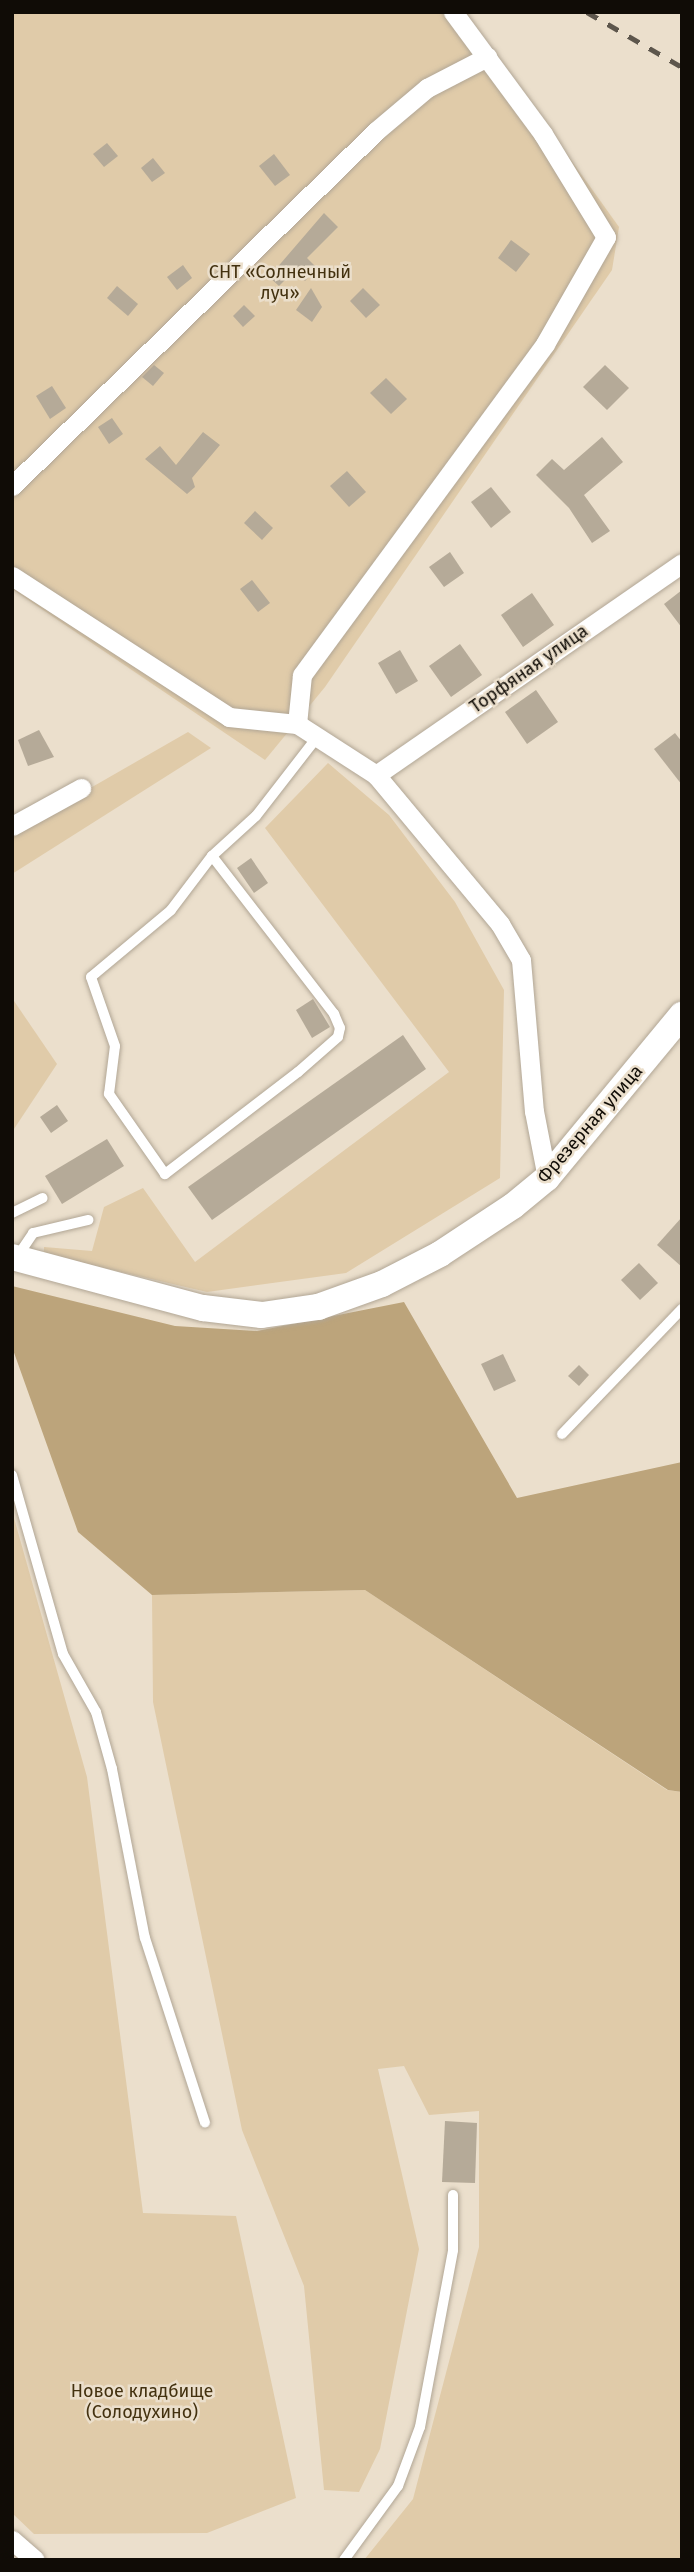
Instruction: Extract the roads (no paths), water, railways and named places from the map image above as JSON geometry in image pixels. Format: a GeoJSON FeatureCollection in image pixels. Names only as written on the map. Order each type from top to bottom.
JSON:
{"type":"FeatureCollection","features":[{"type":"Feature","properties":{"kind":"street"},"geometry":{"type":"LineString","coordinates":[[297,724],[302,675],[545,344],[606,237],[543,134],[453,12]]}},
{"type":"Feature","properties":{"kind":"street"},"geometry":{"type":"LineString","coordinates":[[12,486],[376,131],[427,88],[486,57]]}},
{"type":"Feature","properties":{"kind":"street","name":"Торфяная улица"},"geometry":{"type":"LineString","coordinates":[[376,775],[682,563]]}},
{"type":"Feature","properties":{"kind":"street"},"geometry":{"type":"LineString","coordinates":[[12,576],[229,717],[297,724],[315,740],[376,775],[500,924],[521,960],[534,1111],[547,1178]]}},
{"type":"Feature","properties":{"kind":"street"},"geometry":{"type":"LineString","coordinates":[[12,825],[81,789]]}},
{"type":"Feature","properties":{"kind":"street","name":"Фрезерная улица"},"geometry":{"type":"LineString","coordinates":[[15,1257],[203,1308],[262,1315],[318,1307],[382,1284],[440,1254],[513,1206],[547,1178],[682,1015]]}},
{"type":"Feature","properties":{"kind":"street"},"geometry":{"type":"LineString","coordinates":[[12,2540],[35,2560]]}},
{"type":"Feature","properties":{"kind":"lane"},"geometry":{"type":"LineString","coordinates":[[212,856],[334,1014],[340,1028],[338,1037],[298,1072],[164,1174],[109,1094],[114,1046],[91,977],[171,910],[212,856],[256,816],[315,740]]}},
{"type":"Feature","properties":{"kind":"lane"},"geometry":{"type":"LineString","coordinates":[[12,1213],[43,1198]]}},
{"type":"Feature","properties":{"kind":"lane"},"geometry":{"type":"LineString","coordinates":[[15,1257],[33,1233],[88,1220]]}},
{"type":"Feature","properties":{"kind":"lane"},"geometry":{"type":"LineString","coordinates":[[562,1434],[682,1310]]}},
{"type":"Feature","properties":{"kind":"lane"},"geometry":{"type":"LineString","coordinates":[[12,1475],[62,1654],[96,1712],[112,1769],[145,1938],[205,2123]]}},
{"type":"Feature","properties":{"kind":"lane"},"geometry":{"type":"LineString","coordinates":[[345,2560],[398,2486],[420,2427],[453,2250],[453,2195]]}},
{"type":"Feature","properties":{"kind":"railway"},"geometry":{"type":"LineString","coordinates":[[587,12],[682,67]]}},
{"type":"Feature","properties":{"kind":"park label","name":"СНТ «Солнечный луч»"},"geometry":{"type":"Point","coordinates":[280,283]}},
{"type":"Feature","properties":{"kind":"park label","name":"Новое кладбище (Солодухино)"},"geometry":{"type":"Point","coordinates":[142,2402]}}]}
